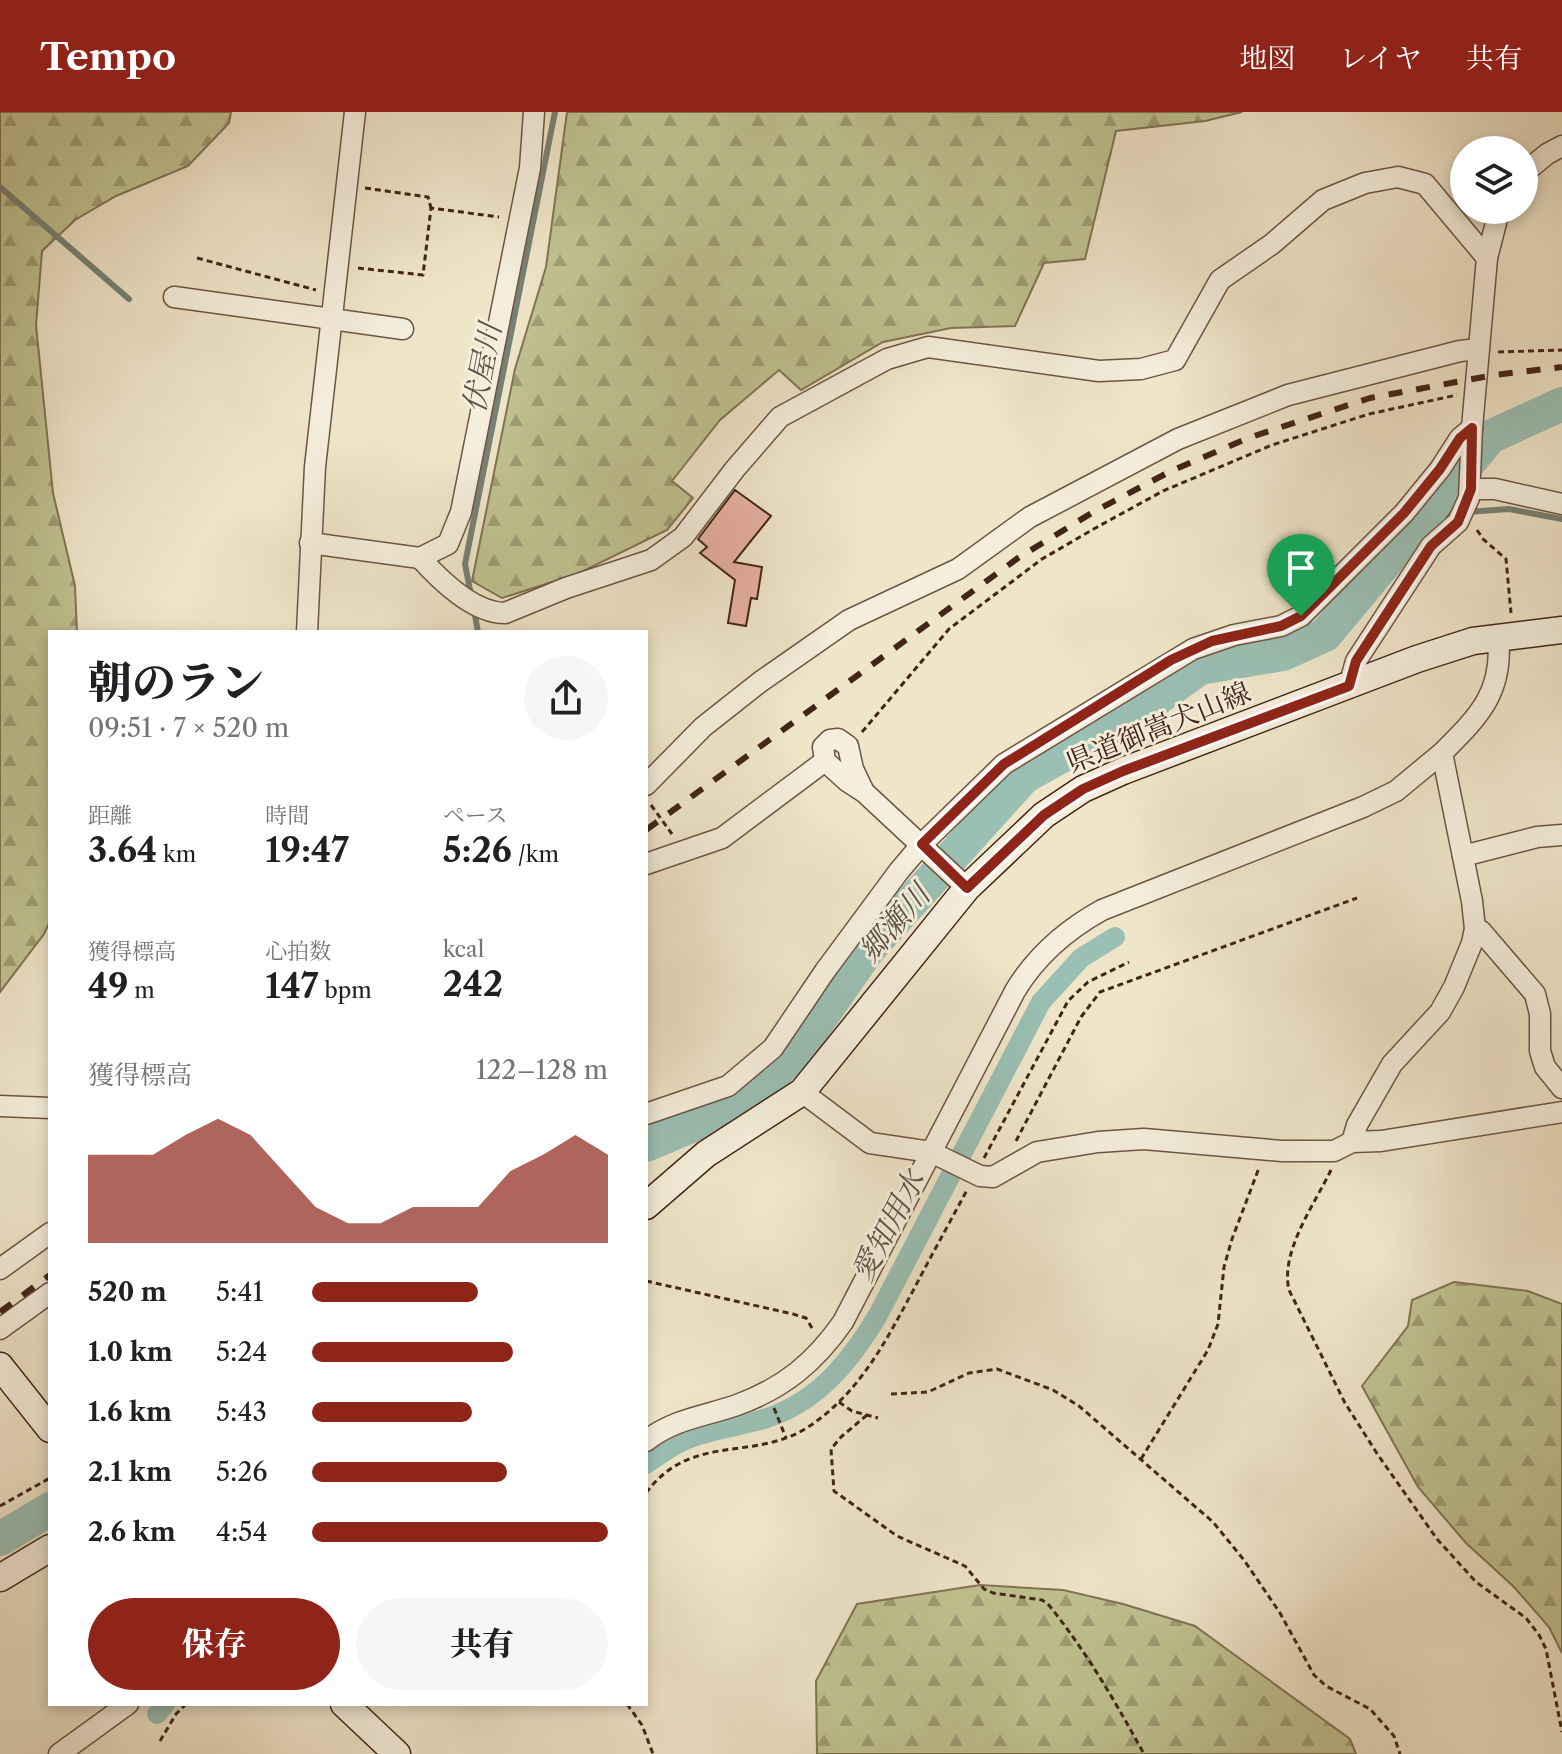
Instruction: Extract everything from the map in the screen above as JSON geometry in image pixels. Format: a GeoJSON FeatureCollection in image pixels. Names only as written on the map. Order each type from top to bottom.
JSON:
{"type":"FeatureCollection","features":[{"type":"Feature","properties":{"kind":"main road","name":"県道御嵩犬山線"},"geometry":{"type":"LineString","coordinates":[[648,1204],[706,1154],[802,1092],[962,883],[1044,815],[1083,789],[1417,659],[1473,641],[1562,630]]}},
{"type":"Feature","properties":{"kind":"main road"},"geometry":{"type":"LineString","coordinates":[[0,1366],[48,1426]]}},
{"type":"Feature","properties":{"kind":"main road"},"geometry":{"type":"LineString","coordinates":[[0,1578],[48,1549]]}},
{"type":"Feature","properties":{"kind":"main road"},"geometry":{"type":"LineString","coordinates":[[346,1706],[397,1754]]}},
{"type":"Feature","properties":{"kind":"street"},"geometry":{"type":"LineString","coordinates":[[307,630],[315,467],[355,112]]}},
{"type":"Feature","properties":{"kind":"street"},"geometry":{"type":"LineString","coordinates":[[310,543],[420,558],[448,544],[461,512],[530,168],[534,112]]}},
{"type":"Feature","properties":{"kind":"street"},"geometry":{"type":"LineString","coordinates":[[1538,161],[1562,146]]}},
{"type":"Feature","properties":{"kind":"street"},"geometry":{"type":"LineString","coordinates":[[420,558],[455,592],[498,623],[505,613],[566,588],[651,560],[683,537],[780,417],[887,359],[928,347],[1099,371],[1141,369],[1175,360],[1220,280],[1272,244],[1323,200],[1365,183],[1398,177],[1425,184],[1487,258]]}},
{"type":"Feature","properties":{"kind":"street"},"geometry":{"type":"LineString","coordinates":[[1349,686],[1356,661],[1431,546],[1458,522],[1470,494],[1487,258],[1496,224]]}},
{"type":"Feature","properties":{"kind":"street"},"geometry":{"type":"LineString","coordinates":[[174,297],[403,329]]}},
{"type":"Feature","properties":{"kind":"street"},"geometry":{"type":"LineString","coordinates":[[648,783],[703,727],[760,682],[849,620],[958,569],[1030,517],[1178,439],[1288,395],[1460,351],[1479,352]]}},
{"type":"Feature","properties":{"kind":"street"},"geometry":{"type":"LineString","coordinates":[[648,1113],[728,1086],[773,1048],[825,971],[922,844],[1004,764],[1171,660],[1212,641],[1281,626],[1301,616],[1404,513],[1440,469],[1460,438],[1472,433]]}},
{"type":"Feature","properties":{"kind":"street"},"geometry":{"type":"LineString","coordinates":[[1470,494],[1495,489],[1562,504]]}},
{"type":"Feature","properties":{"kind":"street"},"geometry":{"type":"LineString","coordinates":[[648,1440],[674,1423],[738,1405],[767,1391],[803,1370],[826,1347],[843,1322],[1026,973],[1062,936],[1102,910],[1396,791],[1442,753],[1477,716],[1491,695],[1506,635]]}},
{"type":"Feature","properties":{"kind":"street"},"geometry":{"type":"LineString","coordinates":[[864,792],[853,769],[848,746],[838,739],[830,740],[823,747],[825,761],[864,792],[962,883]]}},
{"type":"Feature","properties":{"kind":"street"},"geometry":{"type":"LineString","coordinates":[[1343,1146],[1392,1064],[1440,1012],[1454,987],[1475,929],[1442,753]]}},
{"type":"Feature","properties":{"kind":"street"},"geometry":{"type":"LineString","coordinates":[[648,863],[722,838],[825,761]]}},
{"type":"Feature","properties":{"kind":"street"},"geometry":{"type":"LineString","coordinates":[[1463,856],[1537,837],[1562,835]]}},
{"type":"Feature","properties":{"kind":"street"},"geometry":{"type":"LineString","coordinates":[[1475,929],[1481,931],[1535,994],[1540,1014],[1538,1033],[1542,1059],[1562,1088]]}},
{"type":"Feature","properties":{"kind":"street"},"geometry":{"type":"LineString","coordinates":[[802,1092],[870,1143],[931,1152],[976,1173],[993,1177],[1037,1152],[1098,1142],[1144,1139],[1266,1149],[1343,1146],[1562,1112]]}},
{"type":"Feature","properties":{"kind":"street"},"geometry":{"type":"LineString","coordinates":[[0,1106],[48,1108]]}},
{"type":"Feature","properties":{"kind":"street"},"geometry":{"type":"LineString","coordinates":[[0,1269],[48,1234]]}},
{"type":"Feature","properties":{"kind":"street"},"geometry":{"type":"LineString","coordinates":[[0,1329],[48,1294]]}},
{"type":"Feature","properties":{"kind":"street"},"geometry":{"type":"LineString","coordinates":[[59,1754],[125,1706]]}},
{"type":"Feature","properties":{"kind":"path"},"geometry":{"type":"LineString","coordinates":[[353,268],[423,275],[431,208],[428,197],[363,188]]}},
{"type":"Feature","properties":{"kind":"path"},"geometry":{"type":"LineString","coordinates":[[431,208],[518,220]]}},
{"type":"Feature","properties":{"kind":"path"},"geometry":{"type":"LineString","coordinates":[[197,258],[334,295]]}},
{"type":"Feature","properties":{"kind":"path"},"geometry":{"type":"LineString","coordinates":[[1479,352],[1562,350]]}},
{"type":"Feature","properties":{"kind":"path"},"geometry":{"type":"LineString","coordinates":[[848,746],[949,629],[1042,559],[1099,526],[1163,491],[1272,445],[1369,414],[1450,395],[1476,394]]}},
{"type":"Feature","properties":{"kind":"path"},"geometry":{"type":"LineString","coordinates":[[1458,522],[1477,530],[1506,559],[1506,635]]}},
{"type":"Feature","properties":{"kind":"path"},"geometry":{"type":"LineString","coordinates":[[648,802],[684,851]]}},
{"type":"Feature","properties":{"kind":"path"},"geometry":{"type":"LineString","coordinates":[[1028,1156],[1015,1142],[1081,1017],[1100,992],[1357,898]]}},
{"type":"Feature","properties":{"kind":"path"},"geometry":{"type":"LineString","coordinates":[[648,1491],[660,1477],[687,1458],[731,1447],[777,1442],[803,1430],[839,1402],[875,1361],[1068,1001],[1088,982],[1129,962]]}},
{"type":"Feature","properties":{"kind":"path"},"geometry":{"type":"LineString","coordinates":[[1343,1146],[1287,1259],[1285,1276],[1289,1290],[1345,1403],[1437,1539],[1476,1582],[1526,1618],[1539,1635],[1546,1649],[1562,1732]]}},
{"type":"Feature","properties":{"kind":"path"},"geometry":{"type":"LineString","coordinates":[[1141,1459],[1208,1350],[1218,1324],[1224,1267],[1232,1239],[1266,1149]]}},
{"type":"Feature","properties":{"kind":"path"},"geometry":{"type":"LineString","coordinates":[[648,1281],[806,1318],[812,1330]]}},
{"type":"Feature","properties":{"kind":"path"},"geometry":{"type":"LineString","coordinates":[[891,1394],[928,1392],[981,1369],[1009,1371],[1053,1390],[1079,1406],[1213,1522],[1244,1560],[1280,1613],[1314,1675],[1326,1686],[1360,1702],[1377,1715],[1394,1736],[1400,1754]]}},
{"type":"Feature","properties":{"kind":"path"},"geometry":{"type":"LineString","coordinates":[[767,1391],[786,1438]]}},
{"type":"Feature","properties":{"kind":"path"},"geometry":{"type":"LineString","coordinates":[[839,1402],[852,1411],[878,1418]]}},
{"type":"Feature","properties":{"kind":"path"},"geometry":{"type":"LineString","coordinates":[[867,1415],[831,1449],[834,1491],[897,1536],[965,1566],[984,1589],[1042,1600],[1048,1604],[1077,1640],[1144,1754]]}},
{"type":"Feature","properties":{"kind":"path"},"geometry":{"type":"LineString","coordinates":[[0,1506],[48,1479]]}},
{"type":"Feature","properties":{"kind":"path"},"geometry":{"type":"LineString","coordinates":[[160,1741],[184,1706]]}},
{"type":"Feature","properties":{"kind":"path"},"geometry":{"type":"LineString","coordinates":[[628,1706],[642,1725],[653,1754]]}},
{"type":"Feature","properties":{"kind":"green space"},"geometry":{"type":"Polygon","coordinates":[[[0,112],[231,112],[229,123],[188,166],[116,196],[75,220],[42,251],[36,325],[53,493],[75,586],[77,630],[48,630],[48,925],[0,992],[0,112]]]}},
{"type":"Feature","properties":{"kind":"green space"},"geometry":{"type":"Polygon","coordinates":[[[567,112],[1242,112],[1205,121],[1116,131],[1085,259],[1044,263],[1015,326],[951,328],[883,342],[801,390],[779,370],[720,420],[672,481],[693,498],[667,530],[577,574],[502,598],[472,581],[515,369],[546,267],[567,112]]]}},
{"type":"Feature","properties":{"kind":"green space"},"geometry":{"type":"Polygon","coordinates":[[[1454,1282],[1528,1291],[1562,1304],[1562,1653],[1549,1627],[1513,1586],[1466,1543],[1418,1487],[1362,1386],[1408,1326],[1412,1300],[1454,1282]]]}},
{"type":"Feature","properties":{"kind":"green space"},"geometry":{"type":"Polygon","coordinates":[[[980,1585],[1063,1590],[1195,1626],[1350,1739],[1356,1754],[817,1754],[816,1681],[857,1604],[980,1585]]]}},
{"type":"Feature","properties":{"kind":"building"},"geometry":{"type":"Polygon","coordinates":[[[735,490],[771,516],[734,562],[762,567],[757,599],[751,598],[746,626],[728,623],[735,580],[700,553],[707,547],[698,539],[735,490]]]}},
{"type":"Feature","properties":{"kind":"waterway","name":"伏屋川"},"geometry":{"type":"LineString","coordinates":[[471,595],[465,564],[555,112]]}},
{"type":"Feature","properties":{"kind":"waterway"},"geometry":{"type":"LineString","coordinates":[[0,187],[129,299]]}},
{"type":"Feature","properties":{"kind":"waterway","name":"郷瀬川"},"geometry":{"type":"LineString","coordinates":[[648,1144],[738,1106],[794,1056],[868,950],[1024,777],[1133,716],[1200,668],[1283,654],[1325,635],[1490,437],[1562,404]]}},
{"type":"Feature","properties":{"kind":"waterway"},"geometry":{"type":"LineString","coordinates":[[1432,509],[1443,515],[1456,513]]}},
{"type":"Feature","properties":{"kind":"waterway"},"geometry":{"type":"LineString","coordinates":[[1467,512],[1509,509],[1562,519]]}},
{"type":"Feature","properties":{"kind":"waterway","name":"伏屋川"},"geometry":{"type":"LineString","coordinates":[[474,610],[478,630]]}},
{"type":"Feature","properties":{"kind":"waterway","name":"愛知用水"},"geometry":{"type":"LineString","coordinates":[[648,1463],[693,1437],[786,1411],[818,1390],[845,1363],[878,1315],[1041,1002],[1081,958],[1115,937]]}},
{"type":"Feature","properties":{"kind":"waterway","name":"郷瀬川"},"geometry":{"type":"LineString","coordinates":[[0,1539],[48,1510]]}},
{"type":"Feature","properties":{"kind":"waterway","name":"愛知用水"},"geometry":{"type":"LineString","coordinates":[[157,1714],[163,1706]]}},
{"type":"Feature","properties":{"kind":"railway"},"geometry":{"type":"LineString","coordinates":[[648,829],[1018,558],[1095,511],[1171,471],[1248,438],[1370,398],[1494,375],[1562,367]]}},
{"type":"Feature","properties":{"kind":"railway"},"geometry":{"type":"LineString","coordinates":[[0,1312],[48,1276]]}},
{"type":"Feature","properties":{"kind":"route"},"geometry":{"type":"LineString","coordinates":[[1472,428],[1471,489],[1458,522],[1431,546],[1356,661],[1349,686],[1083,789],[1044,815],[967,888],[922,844],[1004,764],[1171,660],[1212,641],[1281,626],[1301,616],[1404,513],[1440,469],[1460,438],[1472,428]]}}]}
